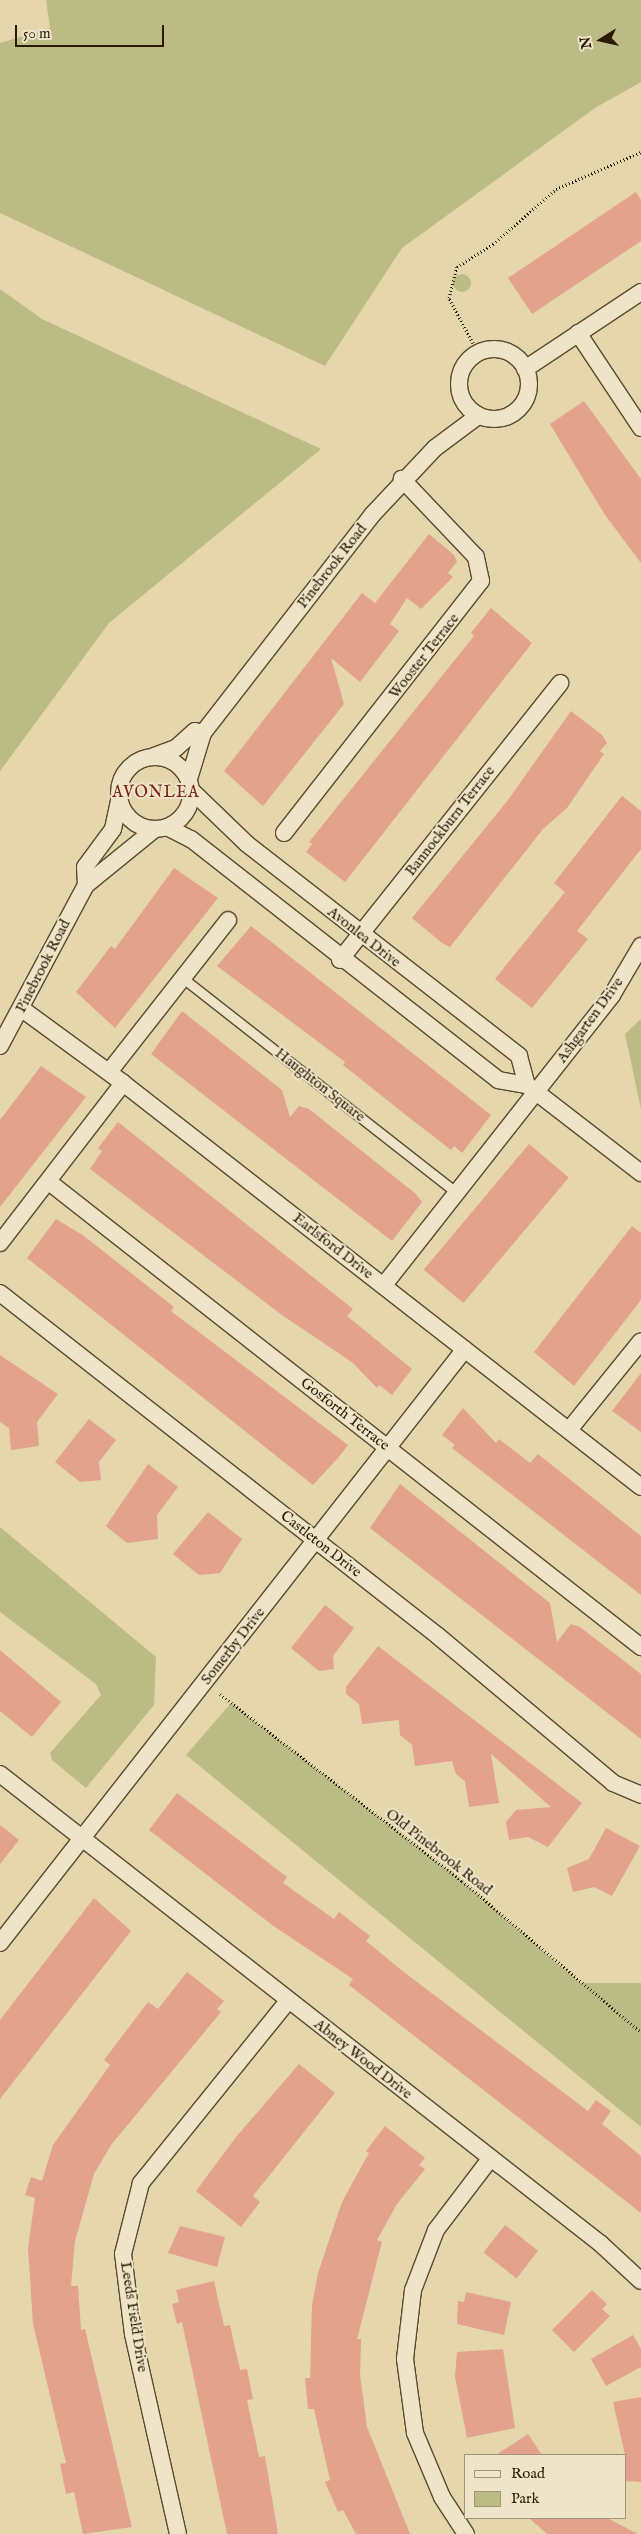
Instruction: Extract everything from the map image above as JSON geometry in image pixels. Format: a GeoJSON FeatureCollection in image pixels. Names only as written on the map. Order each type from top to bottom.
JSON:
{"type":"FeatureCollection","features":[{"type":"Feature","properties":{"kind":"street"},"geometry":{"type":"LineString","coordinates":[[525,369],[641,292]]}},
{"type":"Feature","properties":{"kind":"street"},"geometry":{"type":"LineString","coordinates":[[578,333],[641,428]]}},
{"type":"Feature","properties":{"kind":"street"},"geometry":{"type":"LineString","coordinates":[[497,349],[516,356],[525,369],[528,393],[518,411],[499,420],[478,416],[460,390],[469,360],[497,349]]}},
{"type":"Feature","properties":{"kind":"street","name":"Pinebrook Road"},"geometry":{"type":"LineString","coordinates":[[190,785],[203,733],[402,479],[478,416]]}},
{"type":"Feature","properties":{"kind":"street","name":"Wooster Terrace"},"geometry":{"type":"LineString","coordinates":[[284,833],[481,581],[476,557],[402,479]]}},
{"type":"Feature","properties":{"kind":"street","name":"Bannockburn Terrace"},"geometry":{"type":"LineString","coordinates":[[340,960],[560,683]]}},
{"type":"Feature","properties":{"kind":"street","name":"Pinebrook Road"},"geometry":{"type":"LineString","coordinates":[[154,756],[176,748],[195,731],[203,733]]}},
{"type":"Feature","properties":{"kind":"street"},"geometry":{"type":"LineString","coordinates":[[161,828],[185,813],[190,785],[175,762],[154,756],[129,768],[119,795],[134,822],[186,835],[340,960],[498,1080],[532,1089],[641,1173]]}},
{"type":"Feature","properties":{"kind":"street","name":"Avonlea Drive"},"geometry":{"type":"LineString","coordinates":[[190,785],[247,844],[360,934],[519,1056],[532,1089]]}},
{"type":"Feature","properties":{"kind":"street","name":"Pinebrook Road"},"geometry":{"type":"LineString","coordinates":[[86,885],[85,867],[113,829],[119,795]]}},
{"type":"Feature","properties":{"kind":"street","name":"Pinebrook Road"},"geometry":{"type":"LineString","coordinates":[[0,1046],[22,1009],[86,885],[161,828]]}},
{"type":"Feature","properties":{"kind":"street"},"geometry":{"type":"LineString","coordinates":[[109,1072],[184,979],[228,920]]}},
{"type":"Feature","properties":{"kind":"street","name":"Ashgarten Drive"},"geometry":{"type":"LineString","coordinates":[[532,1089],[612,995],[641,946]]}},
{"type":"Feature","properties":{"kind":"street","name":"Earlsford Drive"},"geometry":{"type":"LineString","coordinates":[[22,1009],[109,1072],[641,1487]]}},
{"type":"Feature","properties":{"kind":"street"},"geometry":{"type":"LineString","coordinates":[[0,1243],[49,1182],[123,1083]]}},
{"type":"Feature","properties":{"kind":"street"},"geometry":{"type":"LineString","coordinates":[[384,1285],[532,1089]]}},
{"type":"Feature","properties":{"kind":"street","name":"Gosforth Terrace"},"geometry":{"type":"LineString","coordinates":[[49,1182],[641,1647]]}},
{"type":"Feature","properties":{"kind":"street","name":"Castleton Drive"},"geometry":{"type":"LineString","coordinates":[[0,1293],[316,1539],[613,1783],[641,1795]]}},
{"type":"Feature","properties":{"kind":"street"},"geometry":{"type":"LineString","coordinates":[[569,1430],[641,1341]]}},
{"type":"Feature","properties":{"kind":"street","name":"Somerby Drive"},"geometry":{"type":"LineString","coordinates":[[0,1943],[465,1350]]}},
{"type":"Feature","properties":{"kind":"street","name":"Abney Wood Drive"},"geometry":{"type":"LineString","coordinates":[[0,1774],[601,2244],[641,2281]]}},
{"type":"Feature","properties":{"kind":"street","name":"Leeds Field Drive"},"geometry":{"type":"LineString","coordinates":[[178,2534],[133,2334],[123,2254],[141,2183],[288,2001]]}},
{"type":"Feature","properties":{"kind":"street"},"geometry":{"type":"LineString","coordinates":[[466,2534],[442,2497],[415,2434],[405,2358],[413,2290],[436,2230],[490,2159]]}},
{"type":"Feature","properties":{"kind":"lane","name":"Haughton Square"},"geometry":{"type":"LineString","coordinates":[[184,979],[456,1192]]}},
{"type":"Feature","properties":{"kind":"path"},"geometry":{"type":"LineString","coordinates":[[473,343],[449,298],[457,267],[493,244],[556,189],[641,152]]}},
{"type":"Feature","properties":{"kind":"path","name":"Old Pinebrook Road"},"geometry":{"type":"LineString","coordinates":[[220,1694],[462,1881],[641,2032]]}},
{"type":"Feature","properties":{"kind":"green space"},"geometry":{"type":"Polygon","coordinates":[[[46,0],[641,0],[641,82],[595,108],[402,248],[325,366],[0,213],[0,43],[50,28],[46,0]]]}},
{"type":"Feature","properties":{"kind":"green space"},"geometry":{"type":"Polygon","coordinates":[[[462,274],[468,277],[471,283],[468,289],[462,292],[456,289],[453,283],[456,277],[462,274]]]}},
{"type":"Feature","properties":{"kind":"green space"},"geometry":{"type":"Polygon","coordinates":[[[0,289],[42,319],[321,449],[109,623],[0,771],[0,289]]]}},
{"type":"Feature","properties":{"kind":"green space"},"geometry":{"type":"Polygon","coordinates":[[[641,1019],[641,1109],[625,1034],[641,1019]]]}},
{"type":"Feature","properties":{"kind":"green space"},"geometry":{"type":"Polygon","coordinates":[[[0,1527],[156,1657],[154,1705],[86,1788],[52,1760],[50,1753],[101,1695],[96,1684],[0,1612],[0,1527]]]}},
{"type":"Feature","properties":{"kind":"green space"},"geometry":{"type":"Polygon","coordinates":[[[231,1703],[462,1881],[580,1983],[641,1983],[641,2127],[186,1755],[231,1703]]]}},
{"type":"Feature","properties":{"kind":"building"},"geometry":{"type":"Polygon","coordinates":[[[636,192],[641,200],[641,241],[532,314],[508,278],[636,192]]]}},
{"type":"Feature","properties":{"kind":"building"},"geometry":{"type":"Polygon","coordinates":[[[584,401],[641,479],[641,563],[605,515],[550,424],[584,401]]]}},
{"type":"Feature","properties":{"kind":"building"},"geometry":{"type":"Polygon","coordinates":[[[429,534],[454,555],[457,562],[448,573],[453,577],[421,609],[407,598],[390,624],[399,631],[360,682],[331,658],[344,704],[263,806],[224,771],[362,593],[375,603],[429,534]]]}},
{"type":"Feature","properties":{"kind":"building"},"geometry":{"type":"Polygon","coordinates":[[[491,608],[532,643],[345,882],[306,852],[312,844],[309,842],[474,636],[471,633],[491,608]]]}},
{"type":"Feature","properties":{"kind":"building"},"geometry":{"type":"Polygon","coordinates":[[[571,711],[602,735],[607,743],[600,751],[604,754],[567,808],[543,829],[450,947],[442,943],[412,918],[508,800],[571,711]]]}},
{"type":"Feature","properties":{"kind":"building"},"geometry":{"type":"Polygon","coordinates":[[[622,796],[641,811],[641,849],[577,931],[588,939],[532,1008],[495,979],[565,892],[554,883],[622,796]]]}},
{"type":"Feature","properties":{"kind":"building"},"geometry":{"type":"Polygon","coordinates":[[[174,868],[218,898],[115,1028],[76,992],[111,946],[115,949],[174,868]]]}},
{"type":"Feature","properties":{"kind":"building"},"geometry":{"type":"Polygon","coordinates":[[[251,926],[491,1115],[462,1153],[454,1146],[451,1150],[343,1065],[345,1062],[217,966],[251,926]]]}},
{"type":"Feature","properties":{"kind":"building"},"geometry":{"type":"Polygon","coordinates":[[[182,1011],[282,1090],[290,1117],[299,1106],[309,1109],[416,1194],[422,1202],[392,1241],[151,1054],[182,1011]]]}},
{"type":"Feature","properties":{"kind":"building"},"geometry":{"type":"Polygon","coordinates":[[[41,1066],[86,1097],[0,1207],[0,1120],[41,1066]]]}},
{"type":"Feature","properties":{"kind":"building"},"geometry":{"type":"Polygon","coordinates":[[[118,1122],[353,1309],[347,1316],[412,1369],[392,1395],[379,1385],[377,1388],[353,1363],[282,1315],[90,1169],[102,1151],[98,1148],[118,1122]]]}},
{"type":"Feature","properties":{"kind":"building"},"geometry":{"type":"Polygon","coordinates":[[[529,1144],[569,1177],[463,1303],[424,1270],[529,1144]]]}},
{"type":"Feature","properties":{"kind":"building"},"geometry":{"type":"Polygon","coordinates":[[[56,1219],[84,1236],[174,1307],[171,1311],[348,1445],[313,1485],[27,1258],[56,1219]]]}},
{"type":"Feature","properties":{"kind":"building"},"geometry":{"type":"Polygon","coordinates":[[[632,1226],[641,1233],[641,1300],[574,1386],[534,1352],[632,1226]]]}},
{"type":"Feature","properties":{"kind":"building"},"geometry":{"type":"Polygon","coordinates":[[[0,1355],[58,1394],[37,1422],[39,1446],[11,1450],[9,1428],[0,1422],[0,1355]]]}},
{"type":"Feature","properties":{"kind":"building"},"geometry":{"type":"Polygon","coordinates":[[[641,1373],[641,1432],[612,1411],[641,1373]]]}},
{"type":"Feature","properties":{"kind":"building"},"geometry":{"type":"Polygon","coordinates":[[[463,1408],[496,1443],[499,1439],[530,1463],[538,1454],[641,1536],[641,1595],[452,1448],[455,1445],[442,1435],[463,1408]]]}},
{"type":"Feature","properties":{"kind":"building"},"geometry":{"type":"Polygon","coordinates":[[[89,1419],[116,1440],[99,1462],[101,1480],[80,1482],[55,1462],[89,1419]]]}},
{"type":"Feature","properties":{"kind":"building"},"geometry":{"type":"Polygon","coordinates":[[[148,1464],[178,1487],[157,1515],[158,1539],[127,1543],[106,1526],[148,1464]]]}},
{"type":"Feature","properties":{"kind":"building"},"geometry":{"type":"Polygon","coordinates":[[[400,1484],[550,1603],[557,1642],[571,1624],[580,1627],[641,1674],[641,1739],[370,1528],[400,1484]]]}},
{"type":"Feature","properties":{"kind":"building"},"geometry":{"type":"Polygon","coordinates":[[[208,1512],[242,1539],[220,1573],[199,1575],[173,1554],[208,1512]]]}},
{"type":"Feature","properties":{"kind":"building"},"geometry":{"type":"Polygon","coordinates":[[[325,1605],[354,1628],[333,1656],[334,1669],[319,1671],[291,1648],[325,1605]]]}},
{"type":"Feature","properties":{"kind":"building"},"geometry":{"type":"Polygon","coordinates":[[[378,1646],[582,1803],[548,1847],[528,1837],[509,1840],[506,1822],[516,1810],[551,1807],[491,1754],[499,1803],[469,1807],[465,1781],[456,1774],[452,1761],[415,1766],[412,1745],[400,1735],[399,1720],[362,1724],[359,1704],[346,1694],[346,1687],[378,1646]]]}},
{"type":"Feature","properties":{"kind":"building"},"geometry":{"type":"Polygon","coordinates":[[[0,1650],[61,1702],[32,1737],[0,1711],[0,1650]]]}},
{"type":"Feature","properties":{"kind":"building"},"geometry":{"type":"Polygon","coordinates":[[[177,1793],[287,1877],[283,1883],[334,1919],[339,1912],[370,1936],[366,1941],[405,1973],[588,2111],[596,2100],[611,2111],[602,2124],[641,2156],[641,2213],[349,1985],[353,1979],[272,1925],[149,1830],[177,1793]]]}},
{"type":"Feature","properties":{"kind":"building"},"geometry":{"type":"Polygon","coordinates":[[[0,1825],[19,1840],[0,1864],[0,1825]]]}},
{"type":"Feature","properties":{"kind":"building"},"geometry":{"type":"Polygon","coordinates":[[[606,1828],[640,1846],[612,1896],[594,1887],[573,1892],[567,1868],[589,1859],[606,1828]]]}},
{"type":"Feature","properties":{"kind":"building"},"geometry":{"type":"Polygon","coordinates":[[[94,1898],[131,1931],[0,2099],[0,2020],[94,1898]]]}},
{"type":"Feature","properties":{"kind":"building"},"geometry":{"type":"Polygon","coordinates":[[[187,1972],[224,2001],[217,2009],[221,2012],[111,2145],[94,2174],[75,2241],[71,2286],[78,2286],[81,2330],[85,2329],[132,2527],[83,2534],[74,2492],[66,2494],[60,2464],[66,2463],[33,2324],[28,2248],[35,2198],[25,2195],[31,2177],[42,2181],[53,2145],[110,2065],[104,2060],[148,2002],[158,2009],[187,1972]]]}},
{"type":"Feature","properties":{"kind":"building"},"geometry":{"type":"Polygon","coordinates":[[[299,2064],[335,2093],[253,2196],[260,2202],[241,2227],[196,2191],[236,2137],[299,2064]]]}},
{"type":"Feature","properties":{"kind":"building"},"geometry":{"type":"Polygon","coordinates":[[[385,2126],[425,2158],[419,2165],[425,2169],[397,2204],[377,2240],[382,2242],[357,2339],[361,2339],[360,2375],[367,2427],[410,2534],[356,2534],[343,2510],[338,2512],[325,2482],[330,2480],[314,2409],[308,2409],[305,2378],[310,2378],[312,2305],[318,2273],[342,2202],[369,2153],[366,2151],[385,2126]]]}},
{"type":"Feature","properties":{"kind":"building"},"geometry":{"type":"Polygon","coordinates":[[[505,2225],[538,2251],[517,2278],[483,2253],[505,2225]]]}},
{"type":"Feature","properties":{"kind":"building"},"geometry":{"type":"Polygon","coordinates":[[[180,2226],[225,2237],[217,2267],[168,2253],[180,2226]]]}},
{"type":"Feature","properties":{"kind":"building"},"geometry":{"type":"Polygon","coordinates":[[[214,2281],[224,2326],[230,2325],[240,2370],[247,2369],[253,2399],[247,2400],[259,2457],[265,2456],[278,2534],[227,2534],[182,2322],[177,2324],[172,2304],[179,2302],[176,2290],[214,2281]]]}},
{"type":"Feature","properties":{"kind":"building"},"geometry":{"type":"Polygon","coordinates":[[[592,2290],[607,2304],[602,2309],[610,2316],[574,2352],[552,2330],[592,2290]]]}},
{"type":"Feature","properties":{"kind":"building"},"geometry":{"type":"Polygon","coordinates":[[[466,2292],[511,2302],[504,2335],[457,2324],[458,2301],[464,2302],[466,2292]]]}},
{"type":"Feature","properties":{"kind":"building"},"geometry":{"type":"Polygon","coordinates":[[[633,2335],[641,2349],[641,2367],[606,2386],[591,2359],[633,2335]]]}},
{"type":"Feature","properties":{"kind":"building"},"geometry":{"type":"Polygon","coordinates":[[[503,2349],[515,2428],[467,2438],[455,2377],[457,2352],[503,2349]]]}},
{"type":"Feature","properties":{"kind":"building"},"geometry":{"type":"Polygon","coordinates":[[[641,2397],[641,2482],[626,2481],[626,2454],[613,2402],[641,2397]]]}},
{"type":"Feature","properties":{"kind":"building"},"geometry":{"type":"Polygon","coordinates":[[[528,2434],[541,2454],[498,2454],[528,2434]]]}},
{"type":"Feature","properties":{"kind":"building"},"geometry":{"type":"Polygon","coordinates":[[[530,2519],[609,2519],[638,2534],[547,2534],[530,2519]]]}},
{"type":"Feature","properties":{"kind":"district","name":"AVONLEA"},"geometry":{"type":"Point","coordinates":[156,793]}}]}
